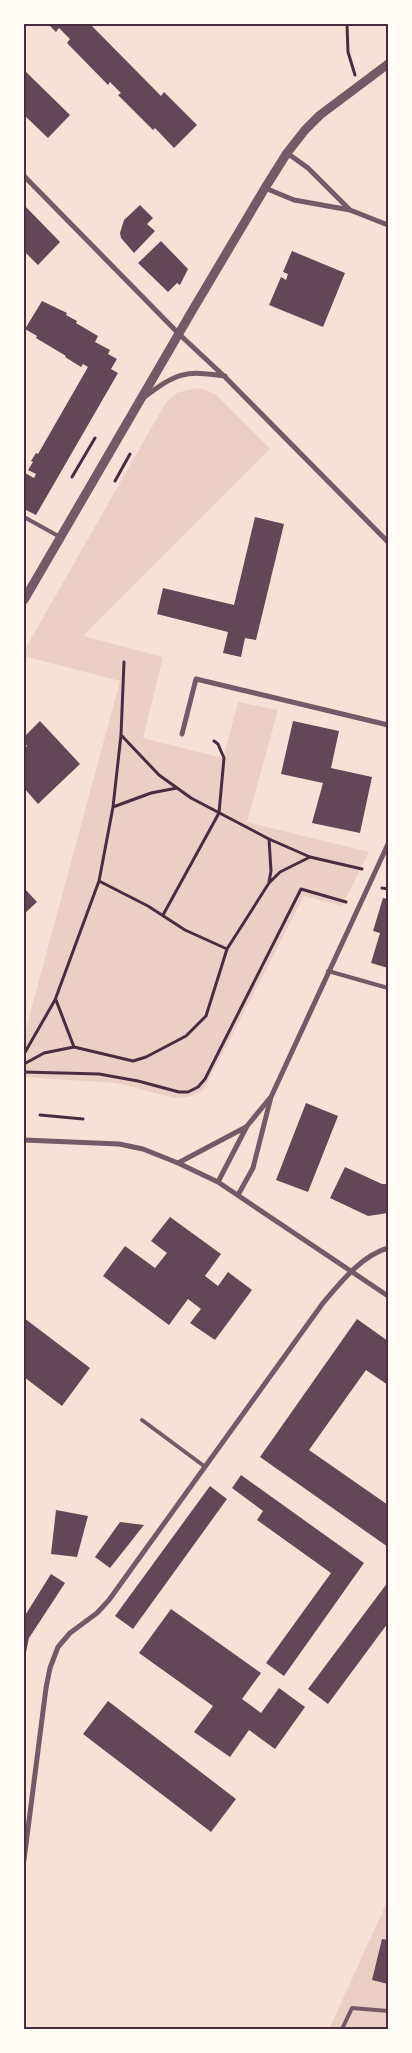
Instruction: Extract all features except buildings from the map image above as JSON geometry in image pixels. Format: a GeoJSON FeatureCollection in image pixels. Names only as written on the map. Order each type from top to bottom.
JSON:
{"type":"FeatureCollection","features":[{"type":"Feature","properties":{"kind":"street"},"geometry":{"type":"LineString","coordinates":[[24,600],[139,401],[287,153],[320,115],[388,64]]}},
{"type":"Feature","properties":{"kind":"street"},"geometry":{"type":"LineString","coordinates":[[287,153],[308,168],[350,210]]}},
{"type":"Feature","properties":{"kind":"street"},"geometry":{"type":"LineString","coordinates":[[24,176],[179,334],[225,376],[388,542]]}},
{"type":"Feature","properties":{"kind":"street"},"geometry":{"type":"LineString","coordinates":[[265,188],[294,200],[350,210],[388,225]]}},
{"type":"Feature","properties":{"kind":"street"},"geometry":{"type":"LineString","coordinates":[[139,401],[178,375],[199,373],[225,376]]}},
{"type":"Feature","properties":{"kind":"street"},"geometry":{"type":"LineString","coordinates":[[182,734],[196,679],[388,725]]}},
{"type":"Feature","properties":{"kind":"street"},"geometry":{"type":"LineString","coordinates":[[238,1196],[253,1168],[271,1097],[388,844]]}},
{"type":"Feature","properties":{"kind":"street"},"geometry":{"type":"LineString","coordinates":[[218,1182],[247,1126],[271,1097]]}},
{"type":"Feature","properties":{"kind":"street"},"geometry":{"type":"LineString","coordinates":[[178,1163],[247,1126]]}},
{"type":"Feature","properties":{"kind":"street"},"geometry":{"type":"LineString","coordinates":[[24,1140],[119,1144],[143,1150],[178,1163],[218,1182],[388,1296]]}},
{"type":"Feature","properties":{"kind":"street"},"geometry":{"type":"LineString","coordinates":[[24,1860],[50,1668],[58,1648],[70,1633],[97,1613],[109,1600],[323,1303],[352,1272],[375,1252],[388,1248]]}},
{"type":"Feature","properties":{"kind":"lane"},"geometry":{"type":"LineString","coordinates":[[24,517],[60,537]]}},
{"type":"Feature","properties":{"kind":"lane"},"geometry":{"type":"LineString","coordinates":[[328,971],[388,988]]}},
{"type":"Feature","properties":{"kind":"lane"},"geometry":{"type":"LineString","coordinates":[[142,1420],[204,1466]]}},
{"type":"Feature","properties":{"kind":"lane"},"geometry":{"type":"LineString","coordinates":[[342,2029],[352,2008],[388,2011]]}},
{"type":"Feature","properties":{"kind":"path"},"geometry":{"type":"LineString","coordinates":[[347,24],[348,52],[358,85]]}},
{"type":"Feature","properties":{"kind":"path"},"geometry":{"type":"LineString","coordinates":[[72,477],[95,438]]}},
{"type":"Feature","properties":{"kind":"path"},"geometry":{"type":"LineString","coordinates":[[115,481],[130,454]]}},
{"type":"Feature","properties":{"kind":"path"},"geometry":{"type":"LineString","coordinates":[[24,1054],[55,1000],[99,881],[113,807],[121,735],[124,662]]}},
{"type":"Feature","properties":{"kind":"path"},"geometry":{"type":"LineString","coordinates":[[121,735],[159,775],[219,813],[269,839],[310,857],[362,870]]}},
{"type":"Feature","properties":{"kind":"path"},"geometry":{"type":"LineString","coordinates":[[163,915],[219,813],[224,758],[218,744],[214,741]]}},
{"type":"Feature","properties":{"kind":"path"},"geometry":{"type":"LineString","coordinates":[[113,807],[151,793],[177,788]]}},
{"type":"Feature","properties":{"kind":"path"},"geometry":{"type":"LineString","coordinates":[[269,839],[272,871],[269,883]]}},
{"type":"Feature","properties":{"kind":"path"},"geometry":{"type":"LineString","coordinates":[[24,1064],[44,1053],[74,1046],[133,1061],[146,1057],[186,1036],[206,1016],[227,949],[269,883],[280,872],[310,857]]}},
{"type":"Feature","properties":{"kind":"path"},"geometry":{"type":"LineString","coordinates":[[99,881],[122,891],[186,930],[227,949]]}},
{"type":"Feature","properties":{"kind":"path"},"geometry":{"type":"LineString","coordinates":[[382,888],[388,889]]}},
{"type":"Feature","properties":{"kind":"path"},"geometry":{"type":"LineString","coordinates":[[24,1072],[99,1074],[138,1081],[178,1092],[193,1090],[205,1079],[301,889],[346,902]]}},
{"type":"Feature","properties":{"kind":"path"},"geometry":{"type":"LineString","coordinates":[[55,1000],[74,1046]]}},
{"type":"Feature","properties":{"kind":"path"},"geometry":{"type":"LineString","coordinates":[[40,1116],[83,1119]]}},
{"type":"Feature","properties":{"kind":"shaded area"},"geometry":{"type":"Polygon","coordinates":[[[196,388],[215,394],[270,449],[83,636],[163,657],[143,738],[223,758],[238,702],[278,710],[247,822],[369,852],[342,906],[304,896],[203,1091],[188,1097],[175,1098],[116,1083],[24,1077],[24,1036],[120,681],[24,656],[24,651],[166,402],[176,393],[196,388]]]}},
{"type":"Feature","properties":{"kind":"shaded area"},"geometry":{"type":"Polygon","coordinates":[[[388,1900],[388,2029],[329,2029],[388,1900]]]}}]}
